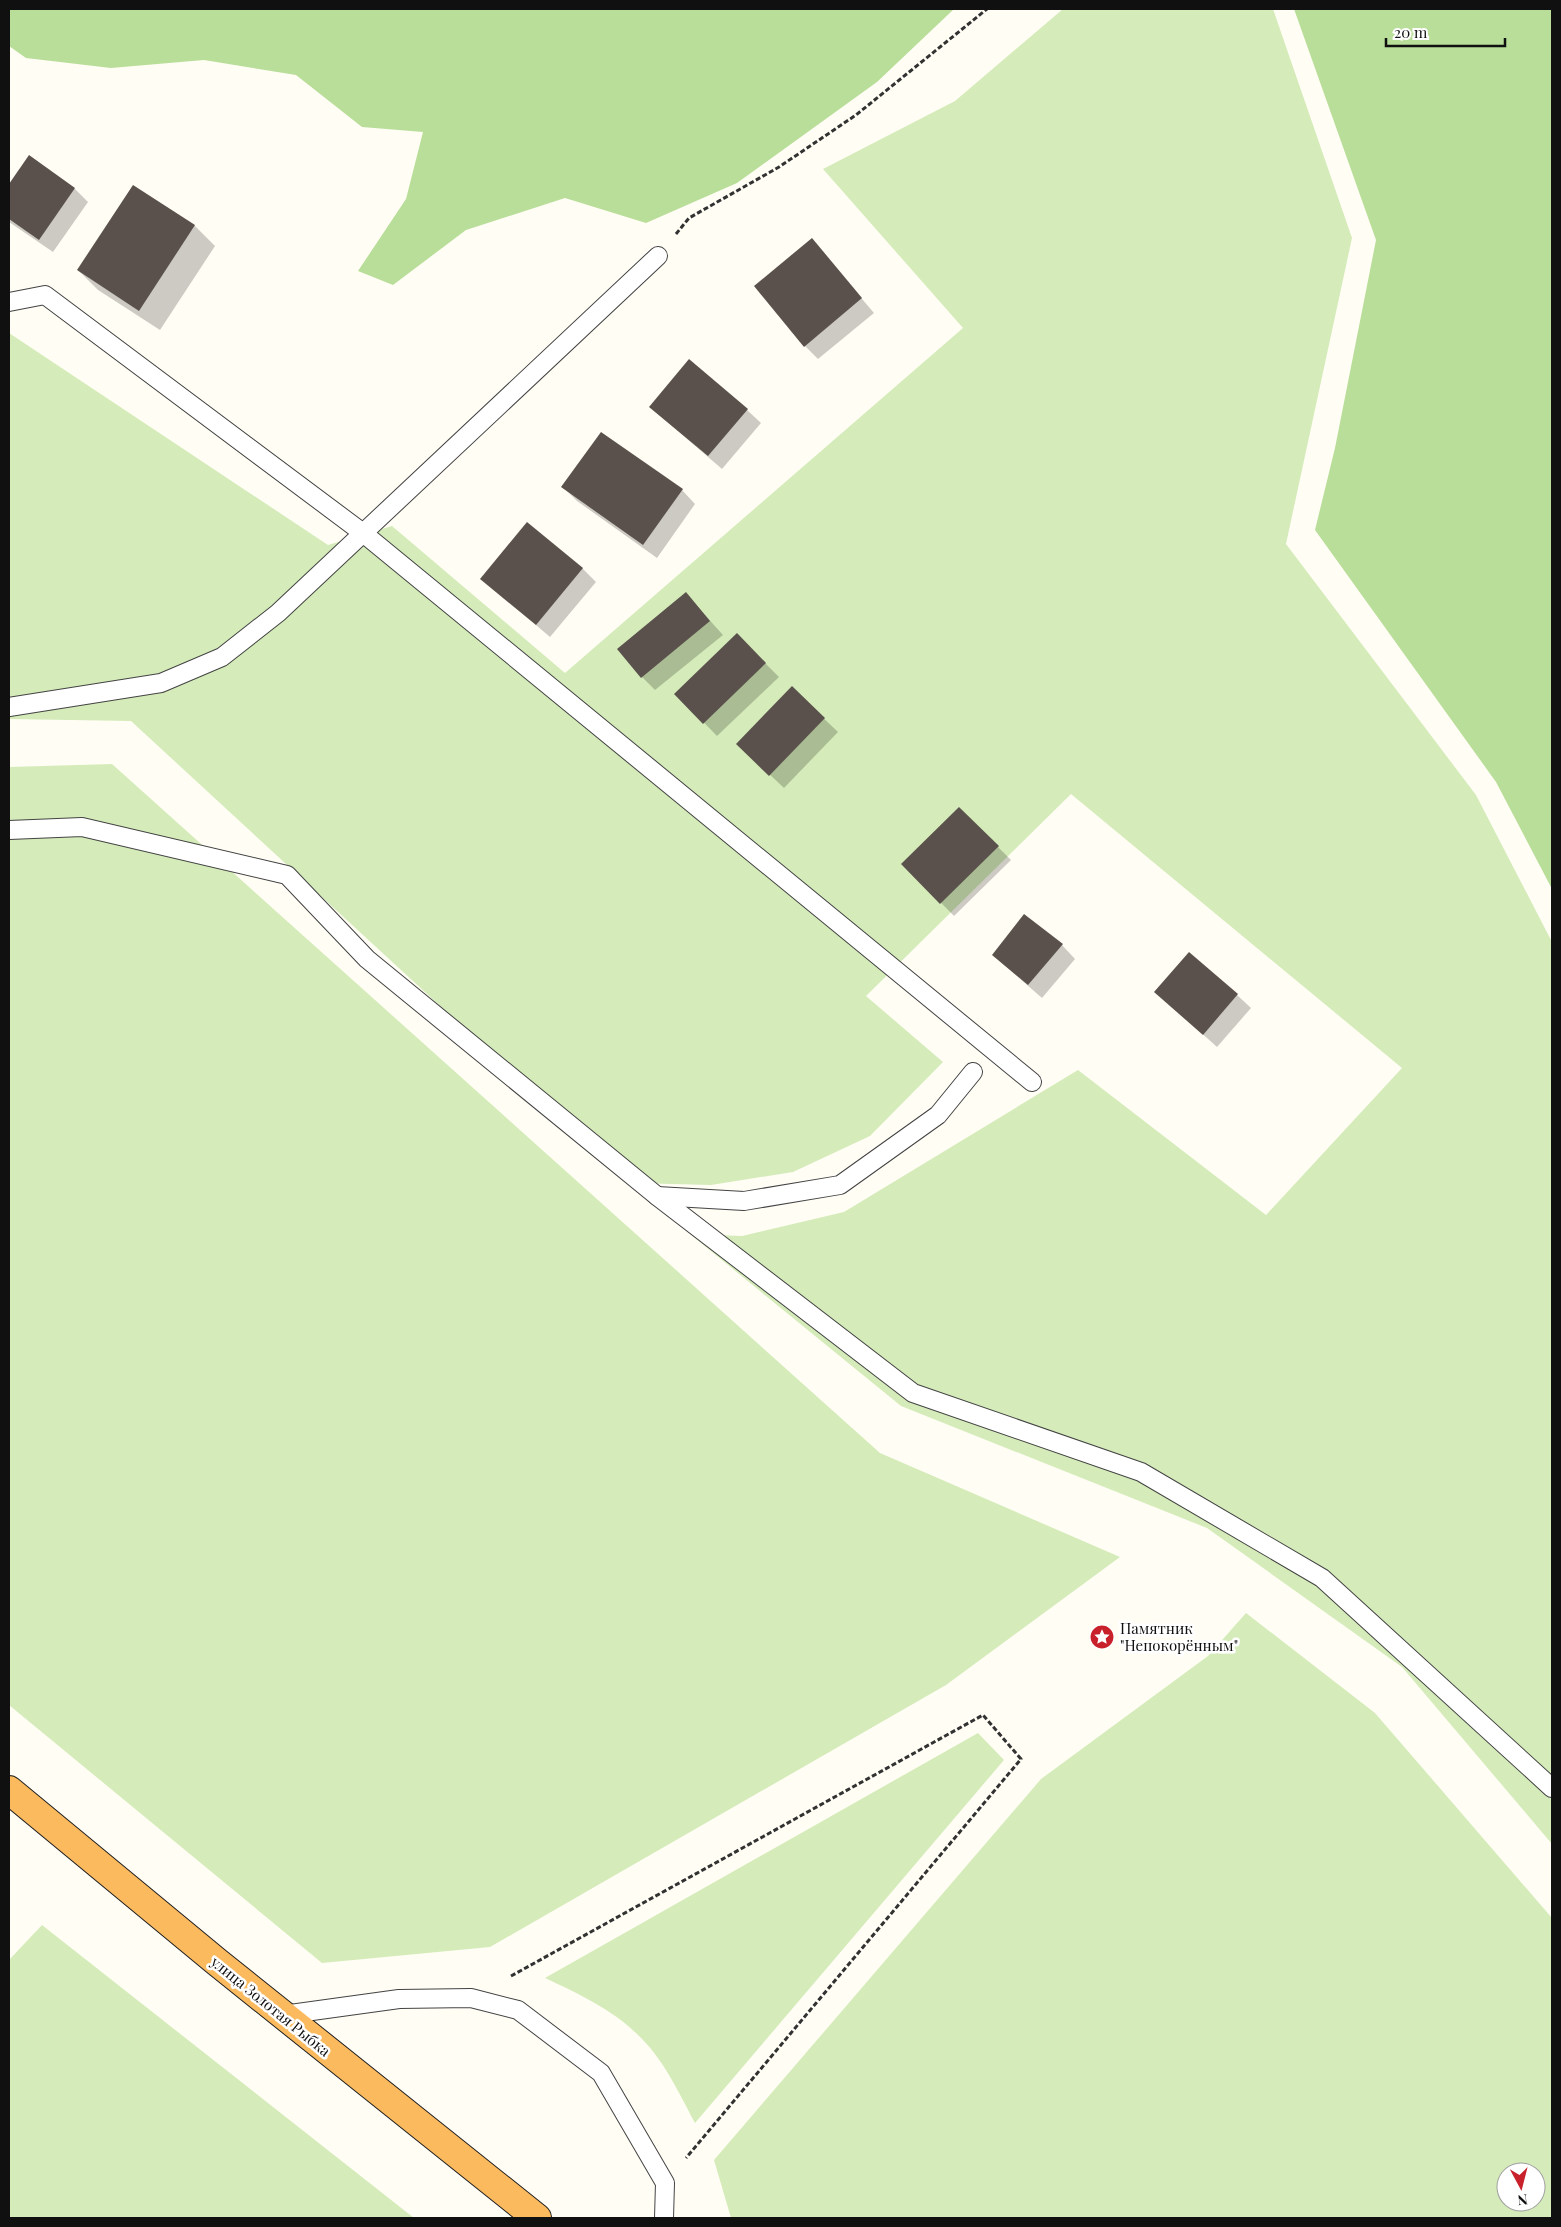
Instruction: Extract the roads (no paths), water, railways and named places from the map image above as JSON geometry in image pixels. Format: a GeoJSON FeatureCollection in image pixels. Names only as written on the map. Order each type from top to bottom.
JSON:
{"type":"FeatureCollection","features":[{"type":"Feature","properties":{"kind":"highway","name":"улица Золотая Рыбка"},"geometry":{"type":"LineString","coordinates":[[9,1790],[528,2216]]}},
{"type":"Feature","properties":{"kind":"lane"},"geometry":{"type":"LineString","coordinates":[[9,706],[161,683],[222,657],[278,613],[658,256]]}},
{"type":"Feature","properties":{"kind":"lane"},"geometry":{"type":"LineString","coordinates":[[9,302],[45,295],[363,533],[1032,1082]]}},
{"type":"Feature","properties":{"kind":"lane"},"geometry":{"type":"LineString","coordinates":[[9,830],[82,827],[287,875],[367,959],[657,1196],[913,1393],[1140,1472],[1322,1578],[1552,1788]]}},
{"type":"Feature","properties":{"kind":"lane"},"geometry":{"type":"LineString","coordinates":[[657,1196],[744,1201],[840,1185],[938,1115],[974,1072]]}},
{"type":"Feature","properties":{"kind":"lane"},"geometry":{"type":"LineString","coordinates":[[283,2015],[399,1998],[471,1998],[518,2010],[602,2073],[665,2183],[664,2218]]}},
{"type":"Feature","properties":{"kind":"place","name":"Памятник \"Непокорённым\""},"geometry":{"type":"Point","coordinates":[1102,1637]}}]}
